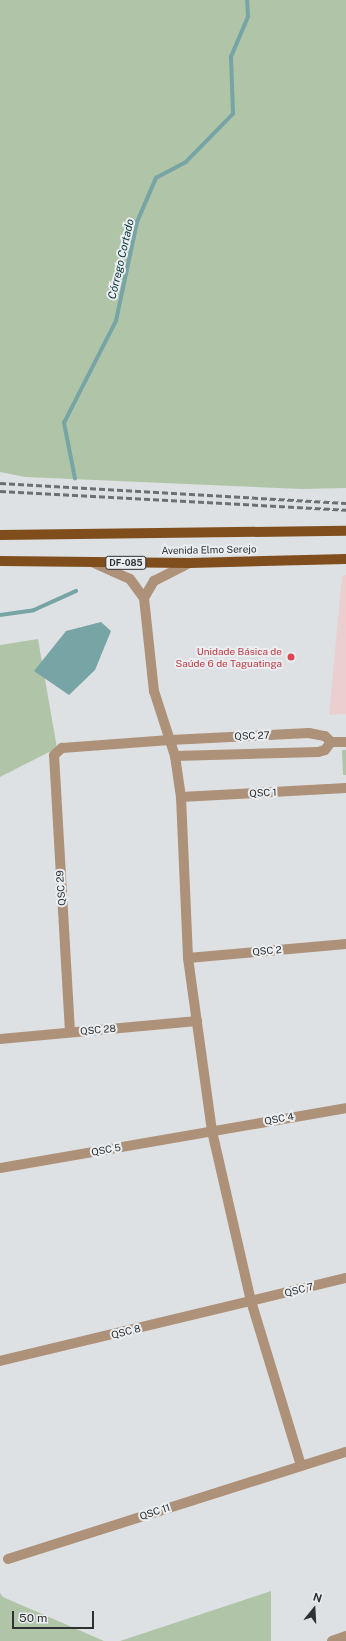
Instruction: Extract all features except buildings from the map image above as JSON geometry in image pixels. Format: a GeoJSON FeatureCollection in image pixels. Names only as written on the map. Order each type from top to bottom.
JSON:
{"type":"FeatureCollection","features":[{"type":"Feature","properties":{"kind":"main road","name":"Avenida Elmo Serejo"},"geometry":{"type":"LineString","coordinates":[[0,535],[346,531]]}},
{"type":"Feature","properties":{"kind":"main road","name":"Avenida Elmo Serejo"},"geometry":{"type":"LineString","coordinates":[[0,561],[190,563],[346,559]]}},
{"type":"Feature","properties":{"kind":"street"},"geometry":{"type":"LineString","coordinates":[[94,563],[130,579],[144,598],[154,691],[175,756],[181,797],[188,958],[212,1131],[251,1301],[301,1466]]}},
{"type":"Feature","properties":{"kind":"street"},"geometry":{"type":"LineString","coordinates":[[144,598],[154,581],[190,563]]}},
{"type":"Feature","properties":{"kind":"street","name":"QSC 27"},"geometry":{"type":"LineString","coordinates":[[62,748],[170,740],[309,733],[325,736],[331,742],[346,742]]}},
{"type":"Feature","properties":{"kind":"street","name":"QSC 27"},"geometry":{"type":"LineString","coordinates":[[175,756],[318,752],[325,750],[331,742]]}},
{"type":"Feature","properties":{"kind":"street","name":"QSC 29"},"geometry":{"type":"LineString","coordinates":[[62,748],[54,755],[53,762],[70,1032]]}},
{"type":"Feature","properties":{"kind":"street","name":"QSC 1"},"geometry":{"type":"LineString","coordinates":[[181,797],[346,788]]}},
{"type":"Feature","properties":{"kind":"street","name":"QSC 2"},"geometry":{"type":"LineString","coordinates":[[188,958],[346,944]]}},
{"type":"Feature","properties":{"kind":"street","name":"QSC 28"},"geometry":{"type":"LineString","coordinates":[[0,1039],[197,1021]]}},
{"type":"Feature","properties":{"kind":"street","name":"QSC 4"},"geometry":{"type":"LineString","coordinates":[[212,1131],[346,1108]]}},
{"type":"Feature","properties":{"kind":"street","name":"QSC 5"},"geometry":{"type":"LineString","coordinates":[[0,1168],[212,1131]]}},
{"type":"Feature","properties":{"kind":"street","name":"QSC 7"},"geometry":{"type":"LineString","coordinates":[[251,1301],[346,1278]]}},
{"type":"Feature","properties":{"kind":"street","name":"QSC 8"},"geometry":{"type":"LineString","coordinates":[[0,1361],[251,1301]]}},
{"type":"Feature","properties":{"kind":"street","name":"QSC 11"},"geometry":{"type":"LineString","coordinates":[[8,1558],[346,1452]]}},
{"type":"Feature","properties":{"kind":"street"},"geometry":{"type":"LineString","coordinates":[[332,1641],[346,1636]]}},
{"type":"Feature","properties":{"kind":"shaded area"},"geometry":{"type":"Polygon","coordinates":[[[346,575],[346,714],[329,715],[342,576],[346,575]]]}},
{"type":"Feature","properties":{"kind":"green space"},"geometry":{"type":"Polygon","coordinates":[[[0,0],[346,0],[346,488],[302,489],[25,477],[0,472],[0,0]]]}},
{"type":"Feature","properties":{"kind":"green space"},"geometry":{"type":"Polygon","coordinates":[[[38,639],[57,748],[0,777],[0,645],[38,639]]]}},
{"type":"Feature","properties":{"kind":"green space"},"geometry":{"type":"Polygon","coordinates":[[[342,750],[346,750],[346,775],[343,775],[342,750]]]}},
{"type":"Feature","properties":{"kind":"green space"},"geometry":{"type":"Polygon","coordinates":[[[271,1591],[271,1641],[120,1641],[271,1591]]]}},
{"type":"Feature","properties":{"kind":"green space"},"geometry":{"type":"Polygon","coordinates":[[[0,1593],[3,1597],[104,1641],[0,1641],[0,1593]]]}},
{"type":"Feature","properties":{"kind":"water"},"geometry":{"type":"Polygon","coordinates":[[[101,622],[111,631],[95,670],[69,695],[34,671],[66,631],[101,622]]]}},
{"type":"Feature","properties":{"kind":"waterway","name":"Córrego Cortado"},"geometry":{"type":"LineString","coordinates":[[75,479],[64,423],[116,321],[137,222],[156,178],[186,162],[233,114],[231,57],[248,17],[247,0]]}},
{"type":"Feature","properties":{"kind":"waterway"},"geometry":{"type":"LineString","coordinates":[[0,615],[34,610],[76,591]]}},
{"type":"Feature","properties":{"kind":"railway"},"geometry":{"type":"LineString","coordinates":[[0,483],[346,503]]}},
{"type":"Feature","properties":{"kind":"railway"},"geometry":{"type":"LineString","coordinates":[[0,491],[346,510]]}},
{"type":"Feature","properties":{"kind":"place","name":"Unidade Básica de Saúde 6 de Taguatinga"},"geometry":{"type":"Point","coordinates":[291,657]}}]}
